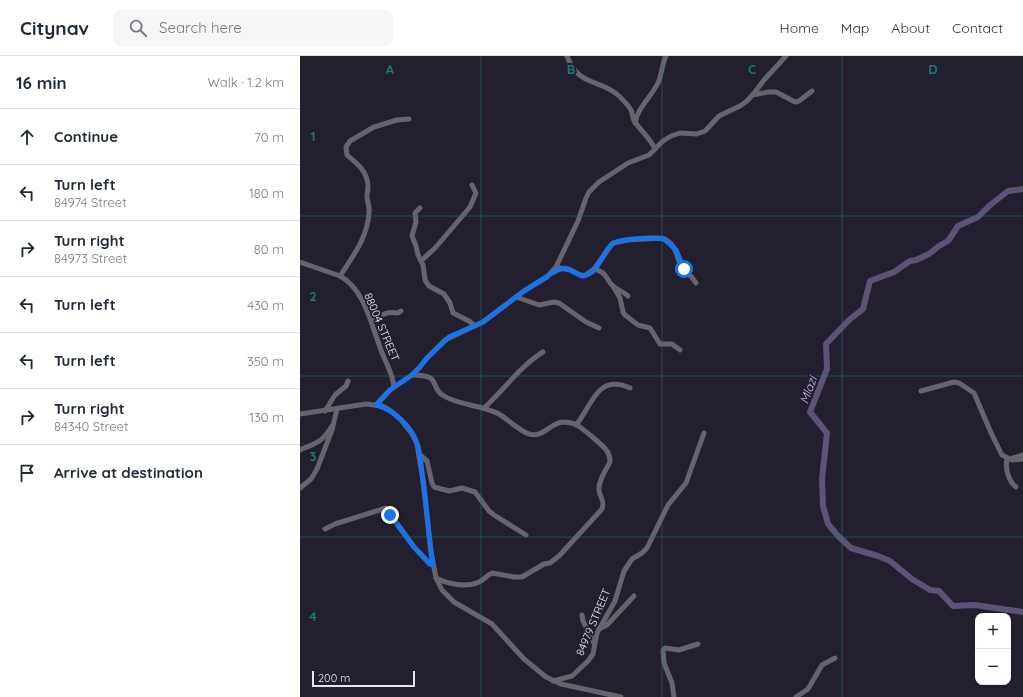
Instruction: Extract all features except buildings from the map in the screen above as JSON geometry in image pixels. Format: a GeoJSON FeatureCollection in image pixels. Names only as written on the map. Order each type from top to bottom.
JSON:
{"type":"FeatureCollection","features":[{"type":"Feature","properties":{"kind":"street"},"geometry":{"type":"LineString","coordinates":[[567,56],[570,64],[579,74],[593,84],[607,88],[619,96],[630,108],[632,119],[648,137],[655,149]]}},
{"type":"Feature","properties":{"kind":"street"},"geometry":{"type":"LineString","coordinates":[[635,123],[637,113],[651,95],[658,81],[666,56]]}},
{"type":"Feature","properties":{"kind":"street"},"geometry":{"type":"LineString","coordinates":[[376,405],[394,387],[412,375],[445,340],[475,326],[516,297],[541,282],[551,273],[556,267],[576,225],[586,198],[599,182],[618,169],[649,155],[671,136],[702,133],[709,128],[719,116],[743,104],[753,95],[764,80],[786,56]]}},
{"type":"Feature","properties":{"kind":"street"},"geometry":{"type":"LineString","coordinates":[[753,95],[776,92],[795,102],[799,101],[812,91]]}},
{"type":"Feature","properties":{"kind":"street"},"geometry":{"type":"LineString","coordinates":[[340,276],[352,260],[366,232],[370,210],[367,197],[368,186],[365,173],[360,166],[347,155],[346,147],[350,141],[374,127],[397,120],[409,119]]}},
{"type":"Feature","properties":{"kind":"street"},"geometry":{"type":"LineString","coordinates":[[421,261],[436,247],[470,207],[476,194],[472,185]]}},
{"type":"Feature","properties":{"kind":"street"},"geometry":{"type":"LineString","coordinates":[[420,208],[415,213],[416,222],[412,234],[423,265],[425,280],[427,284],[444,294],[450,303],[453,313],[469,320],[475,326]]}},
{"type":"Feature","properties":{"kind":"street"},"geometry":{"type":"LineString","coordinates":[[551,273],[563,268],[584,276],[594,269],[612,243],[628,240],[662,238],[667,240],[674,248],[683,268],[690,273],[696,283]]}},
{"type":"Feature","properties":{"kind":"street","name":"88004 STREET"},"geometry":{"type":"LineString","coordinates":[[300,262],[340,276],[346,279],[353,286],[372,322],[392,375],[394,387]]}},
{"type":"Feature","properties":{"kind":"street"},"geometry":{"type":"LineString","coordinates":[[594,269],[599,270],[607,276],[619,296],[623,312],[627,317],[638,325],[650,328],[660,344],[672,344],[680,350]]}},
{"type":"Feature","properties":{"kind":"street"},"geometry":{"type":"LineString","coordinates":[[613,286],[628,296]]}},
{"type":"Feature","properties":{"kind":"street"},"geometry":{"type":"LineString","coordinates":[[516,297],[539,305],[554,302],[559,303],[586,322],[599,328]]}},
{"type":"Feature","properties":{"kind":"street"},"geometry":{"type":"LineString","coordinates":[[372,322],[388,312],[398,313],[401,310]]}},
{"type":"Feature","properties":{"kind":"street"},"geometry":{"type":"LineString","coordinates":[[484,408],[499,394],[522,368],[543,352]]}},
{"type":"Feature","properties":{"kind":"street"},"geometry":{"type":"LineString","coordinates":[[412,375],[432,378],[438,390],[445,397],[484,408],[500,415],[524,432],[536,435],[564,422],[576,425],[606,449],[610,458],[610,462],[599,486],[603,504],[602,509],[556,560],[536,568],[525,576],[514,577],[492,573],[476,583],[463,584],[445,582],[436,578]]}},
{"type":"Feature","properties":{"kind":"street"},"geometry":{"type":"LineString","coordinates":[[325,411],[335,395],[346,386],[348,381]]}},
{"type":"Feature","properties":{"kind":"street"},"geometry":{"type":"LineString","coordinates":[[921,391],[954,382],[971,389],[977,397],[992,435],[1002,455],[1009,459],[1023,459]]}},
{"type":"Feature","properties":{"kind":"street"},"geometry":{"type":"LineString","coordinates":[[576,425],[586,408],[599,391],[608,386],[617,384],[630,388]]}},
{"type":"Feature","properties":{"kind":"street"},"geometry":{"type":"LineString","coordinates":[[300,414],[366,404],[388,408],[401,420],[412,434],[417,444],[433,565],[438,584],[447,596],[492,624],[524,659],[540,673],[553,681],[621,697]]}},
{"type":"Feature","properties":{"kind":"street"},"geometry":{"type":"LineString","coordinates":[[300,488],[307,484],[315,474],[329,440],[337,409]]}},
{"type":"Feature","properties":{"kind":"street"},"geometry":{"type":"LineString","coordinates":[[300,450],[322,440],[335,420]]}},
{"type":"Feature","properties":{"kind":"street","name":"84979 STREET"},"geometry":{"type":"LineString","coordinates":[[553,681],[572,676],[591,657],[599,629],[615,601],[624,571],[632,559],[647,548],[668,505],[686,483],[704,433]]}},
{"type":"Feature","properties":{"kind":"street"},"geometry":{"type":"LineString","coordinates":[[419,454],[427,461],[430,478],[434,487],[449,491],[462,488],[475,492],[489,511],[526,535]]}},
{"type":"Feature","properties":{"kind":"street"},"geometry":{"type":"LineString","coordinates":[[1016,487],[1012,484],[1006,465],[1009,459],[1015,456],[1023,455]]}},
{"type":"Feature","properties":{"kind":"street"},"geometry":{"type":"LineString","coordinates":[[325,529],[335,524],[386,508],[414,547],[430,564],[433,565]]}},
{"type":"Feature","properties":{"kind":"street"},"geometry":{"type":"LineString","coordinates":[[599,629],[607,624],[634,596]]}},
{"type":"Feature","properties":{"kind":"street"},"geometry":{"type":"LineString","coordinates":[[582,615],[583,621],[594,643]]}},
{"type":"Feature","properties":{"kind":"street"},"geometry":{"type":"LineString","coordinates":[[674,697],[672,683],[664,663],[663,650],[665,648],[679,650],[698,644]]}},
{"type":"Feature","properties":{"kind":"street"},"geometry":{"type":"LineString","coordinates":[[796,697],[808,689],[822,665],[835,658]]}},
{"type":"Feature","properties":{"kind":"waterway","name":"Mlazi"},"geometry":{"type":"LineString","coordinates":[[1023,189],[1008,191],[978,217],[958,226],[948,241],[929,254],[910,261],[894,272],[870,281],[863,309],[849,320],[826,344],[827,369],[810,412],[827,433],[822,479],[823,506],[828,524],[839,537],[851,548],[890,561],[912,579],[930,590],[939,591],[953,606],[975,605],[1023,612]]}},
{"type":"Feature","properties":{"kind":"route"},"geometry":{"type":"LineString","coordinates":[[390,515],[420,554],[433,565],[426,500],[417,444],[412,434],[401,420],[388,408],[376,405],[390,390],[412,375],[445,340],[483,322],[524,291],[541,282],[551,273],[560,268],[574,271],[582,276],[588,274],[594,269],[612,243],[628,240],[662,238],[667,240],[676,250],[684,269]]}}]}
